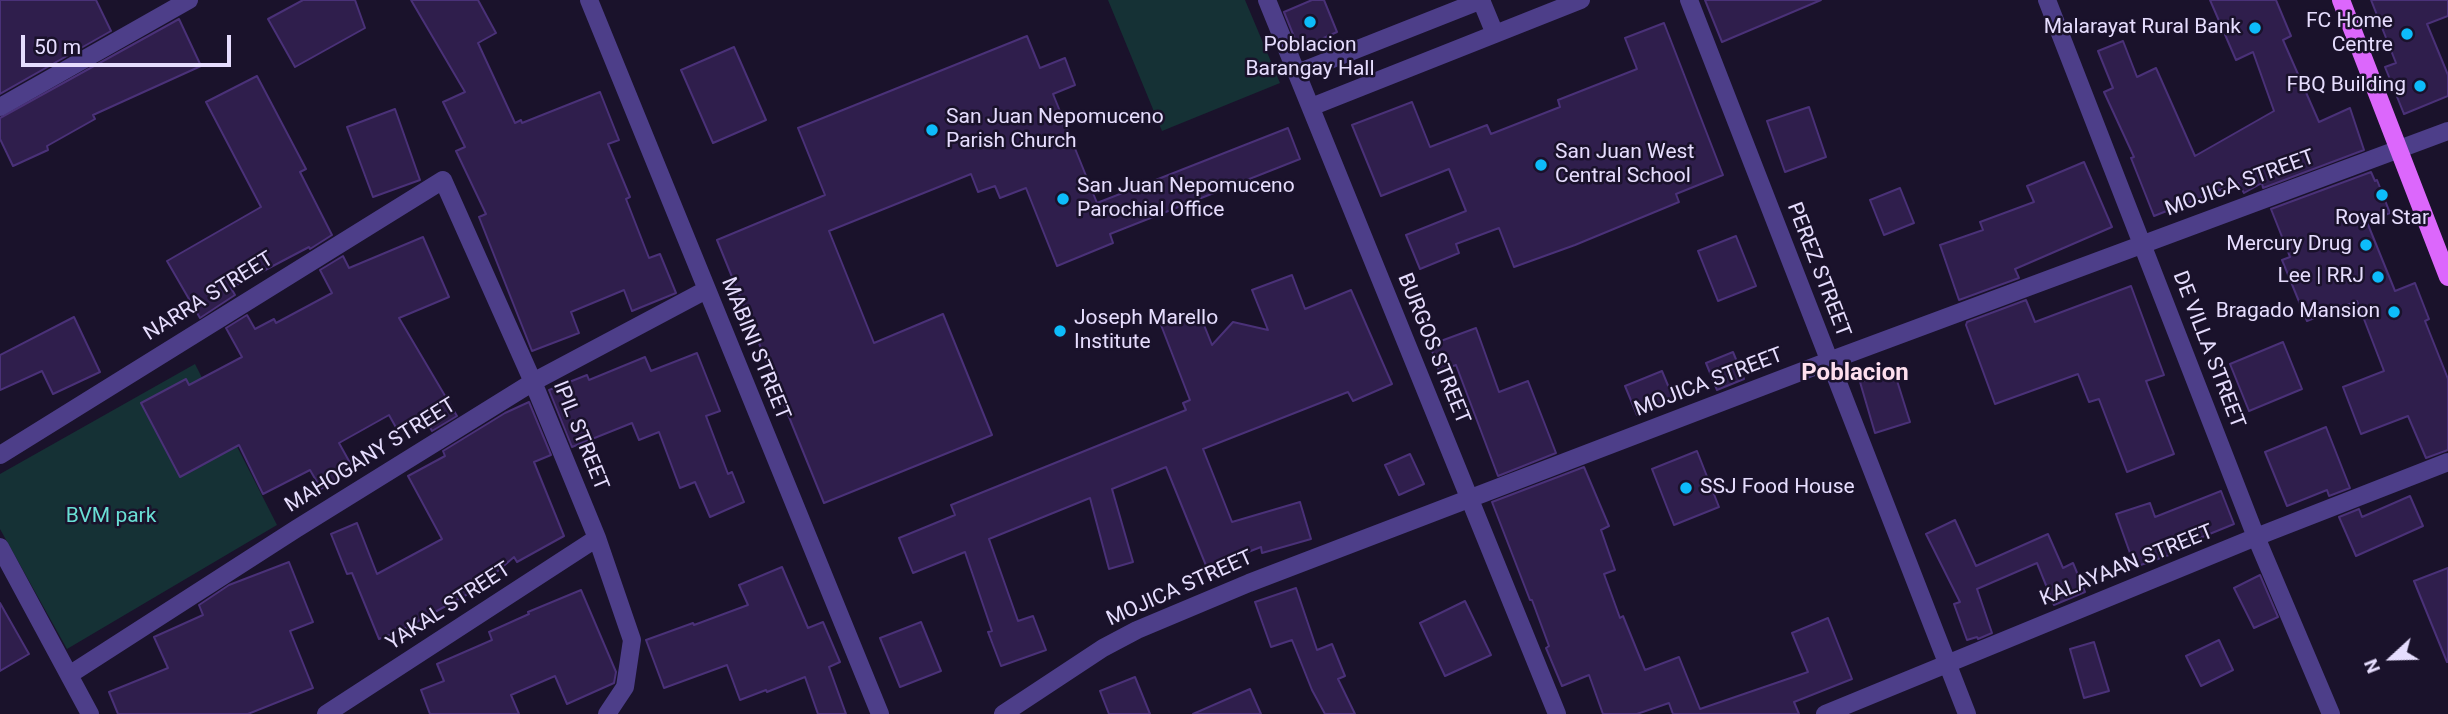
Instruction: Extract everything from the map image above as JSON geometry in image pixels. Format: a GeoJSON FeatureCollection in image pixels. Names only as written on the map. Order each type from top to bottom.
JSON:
{"type":"FeatureCollection","features":[{"type":"Feature","properties":{"kind":"main road"},"geometry":{"type":"LineString","coordinates":[[2341,0],[2448,277]]}},
{"type":"Feature","properties":{"kind":"street"},"geometry":{"type":"LineString","coordinates":[[0,107],[189,0]]}},
{"type":"Feature","properties":{"kind":"street","name":"MABINI STREET"},"geometry":{"type":"LineString","coordinates":[[589,0],[880,714]]}},
{"type":"Feature","properties":{"kind":"street","name":"BURGOS STREET"},"geometry":{"type":"LineString","coordinates":[[1266,0],[1557,714]]}},
{"type":"Feature","properties":{"kind":"street"},"geometry":{"type":"LineString","coordinates":[[1297,73],[1481,0],[1495,34]]}},
{"type":"Feature","properties":{"kind":"street"},"geometry":{"type":"LineString","coordinates":[[1311,107],[1581,0]]}},
{"type":"Feature","properties":{"kind":"street","name":"PEREZ STREET"},"geometry":{"type":"LineString","coordinates":[[1689,0],[1967,714]]}},
{"type":"Feature","properties":{"kind":"street","name":"DE VILLA STREET"},"geometry":{"type":"LineString","coordinates":[[2047,0],[2256,537],[2332,714]]}},
{"type":"Feature","properties":{"kind":"street","name":"MOJICA STREET"},"geometry":{"type":"LineString","coordinates":[[1003,714],[1103,648],[1138,630],[1249,583],[1829,361],[2448,131]]}},
{"type":"Feature","properties":{"kind":"street","name":"IPIL STREET"},"geometry":{"type":"LineString","coordinates":[[443,180],[533,382],[597,538],[632,640],[625,687],[607,714]]}},
{"type":"Feature","properties":{"kind":"street","name":"NARRA STREET"},"geometry":{"type":"LineString","coordinates":[[0,455],[443,180]]}},
{"type":"Feature","properties":{"kind":"street","name":"MAHOGANY STREET"},"geometry":{"type":"LineString","coordinates":[[69,675],[296,529],[533,382],[706,290]]}},
{"type":"Feature","properties":{"kind":"street","name":"KALAYAAN STREET"},"geometry":{"type":"LineString","coordinates":[[1825,714],[2256,537],[2448,462]]}},
{"type":"Feature","properties":{"kind":"street","name":"YAKAL STREET"},"geometry":{"type":"LineString","coordinates":[[326,714],[597,538]]}},
{"type":"Feature","properties":{"kind":"street"},"geometry":{"type":"LineString","coordinates":[[0,547],[90,714]]}},
{"type":"Feature","properties":{"kind":"green space"},"geometry":{"type":"Polygon","coordinates":[[[1108,0],[1245,0],[1280,83],[1162,131],[1108,0]]]}},
{"type":"Feature","properties":{"kind":"green space","name":"BVM park"},"geometry":{"type":"Polygon","coordinates":[[[195,364],[277,525],[67,649],[0,529],[0,474],[195,364]]]}},
{"type":"Feature","properties":{"kind":"building"},"geometry":{"type":"Polygon","coordinates":[[[0,0],[96,0],[111,31],[0,94],[0,0]]]}},
{"type":"Feature","properties":{"kind":"building"},"geometry":{"type":"Polygon","coordinates":[[[303,0],[355,0],[365,28],[295,67],[268,19],[303,0]]]}},
{"type":"Feature","properties":{"kind":"building"},"geometry":{"type":"Polygon","coordinates":[[[411,0],[478,0],[496,33],[478,43],[515,123],[521,120],[522,123],[600,92],[619,140],[608,144],[630,197],[626,199],[649,258],[660,254],[676,293],[632,311],[624,290],[571,312],[579,333],[532,351],[479,217],[486,214],[456,151],[465,147],[443,102],[465,92],[411,0]]]}},
{"type":"Feature","properties":{"kind":"building","name":"Poblacion Barangay Hall"},"geometry":{"type":"Polygon","coordinates":[[[1312,0],[1324,0],[1337,32],[1299,49],[1284,12],[1312,0]]]}},
{"type":"Feature","properties":{"kind":"building"},"geometry":{"type":"Polygon","coordinates":[[[1705,0],[1821,0],[1722,42],[1705,0]]]}},
{"type":"Feature","properties":{"kind":"building"},"geometry":{"type":"Polygon","coordinates":[[[2210,0],[2276,0],[2291,36],[2283,40],[2319,122],[2350,108],[2364,150],[2263,188],[2262,183],[2244,193],[2238,183],[2154,216],[2131,158],[2134,157],[2104,92],[2113,88],[2098,51],[2123,41],[2137,77],[2156,68],[2195,156],[2274,111],[2253,52],[2236,60],[2210,0]]]}},
{"type":"Feature","properties":{"kind":"building"},"geometry":{"type":"Polygon","coordinates":[[[2371,0],[2448,0],[2448,16],[2427,24],[2448,75],[2448,96],[2404,114],[2385,67],[2396,63],[2371,0]]]}},
{"type":"Feature","properties":{"kind":"building"},"geometry":{"type":"Polygon","coordinates":[[[179,19],[201,66],[93,115],[95,119],[47,146],[48,150],[13,166],[0,139],[0,118],[179,19]]]}},
{"type":"Feature","properties":{"kind":"building"},"geometry":{"type":"Polygon","coordinates":[[[1664,23],[1723,175],[1676,194],[1679,202],[1514,267],[1499,228],[1456,244],[1459,253],[1420,269],[1406,235],[1466,211],[1449,169],[1381,196],[1352,125],[1412,102],[1430,147],[1487,125],[1491,134],[1560,107],[1558,100],[1637,69],[1625,38],[1664,23]]]}},
{"type":"Feature","properties":{"kind":"building"},"geometry":{"type":"Polygon","coordinates":[[[1027,36],[1040,68],[1065,58],[1075,85],[1053,94],[1097,203],[1288,128],[1300,159],[1110,234],[1113,243],[1057,266],[1026,188],[1000,198],[995,186],[978,192],[971,174],[829,231],[874,343],[943,314],[992,435],[824,503],[717,240],[825,195],[798,128],[1027,36]]]}},
{"type":"Feature","properties":{"kind":"building"},"geometry":{"type":"Polygon","coordinates":[[[734,47],[766,120],[713,143],[681,70],[734,47]]]}},
{"type":"Feature","properties":{"kind":"building"},"geometry":{"type":"Polygon","coordinates":[[[257,76],[306,169],[300,172],[332,235],[310,249],[309,247],[231,288],[235,295],[200,318],[167,261],[261,207],[206,102],[257,76]]]}},
{"type":"Feature","properties":{"kind":"building"},"geometry":{"type":"Polygon","coordinates":[[[1809,107],[1826,157],[1785,172],[1767,121],[1809,107]]]}},
{"type":"Feature","properties":{"kind":"building"},"geometry":{"type":"Polygon","coordinates":[[[395,109],[420,180],[373,197],[347,127],[395,109]]]}},
{"type":"Feature","properties":{"kind":"building"},"geometry":{"type":"Polygon","coordinates":[[[2084,162],[2112,227],[2015,269],[2019,278],[1959,300],[1940,245],[1983,230],[1980,222],[2034,202],[2027,186],[2084,162]]]}},
{"type":"Feature","properties":{"kind":"building"},"geometry":{"type":"Polygon","coordinates":[[[2371,172],[2390,213],[2367,222],[2395,291],[2415,283],[2429,319],[2425,321],[2448,379],[2448,450],[2426,458],[2408,416],[2361,434],[2343,387],[2384,371],[2357,301],[2307,321],[2282,260],[2290,257],[2271,209],[2371,172]]]}},
{"type":"Feature","properties":{"kind":"building"},"geometry":{"type":"Polygon","coordinates":[[[1900,188],[1914,223],[1884,235],[1870,200],[1900,188]]]}},
{"type":"Feature","properties":{"kind":"building"},"geometry":{"type":"Polygon","coordinates":[[[1736,236],[1756,286],[1718,301],[1698,251],[1736,236]]]}},
{"type":"Feature","properties":{"kind":"building"},"geometry":{"type":"Polygon","coordinates":[[[423,237],[449,297],[399,318],[457,416],[432,431],[423,416],[398,431],[389,415],[339,443],[354,470],[321,489],[310,470],[263,494],[239,445],[180,477],[141,403],[186,379],[189,385],[242,357],[226,328],[247,315],[255,329],[274,319],[276,323],[332,293],[320,270],[343,256],[349,268],[423,237]]]}},
{"type":"Feature","properties":{"kind":"building"},"geometry":{"type":"Polygon","coordinates":[[[1292,275],[1305,309],[1351,290],[1392,384],[1353,401],[1348,392],[1203,449],[1232,522],[1300,502],[1311,539],[1262,553],[1261,547],[1207,568],[1166,467],[1112,489],[1133,562],[1109,569],[1090,498],[989,539],[1018,621],[1033,616],[1046,650],[1001,666],[988,632],[992,631],[965,552],[913,573],[899,538],[955,515],[951,505],[1186,410],[1183,403],[1190,400],[1161,325],[1198,310],[1212,345],[1233,322],[1268,330],[1252,290],[1292,275]]]}},
{"type":"Feature","properties":{"kind":"building"},"geometry":{"type":"Polygon","coordinates":[[[2131,286],[2164,375],[2146,381],[2174,454],[2127,472],[2099,399],[2089,402],[2078,374],[1995,404],[1966,325],[1967,322],[2026,300],[2035,322],[2131,286]]]}},
{"type":"Feature","properties":{"kind":"building"},"geometry":{"type":"Polygon","coordinates":[[[74,317],[100,372],[53,394],[42,371],[0,390],[0,355],[74,317]]]}},
{"type":"Feature","properties":{"kind":"building"},"geometry":{"type":"Polygon","coordinates":[[[1476,328],[1499,392],[1528,381],[1556,453],[1498,476],[1456,365],[1439,371],[1430,345],[1476,328]]]}},
{"type":"Feature","properties":{"kind":"building"},"geometry":{"type":"Polygon","coordinates":[[[2283,342],[2302,389],[2249,411],[2230,364],[2283,342]]]}},
{"type":"Feature","properties":{"kind":"building"},"geometry":{"type":"Polygon","coordinates":[[[1733,352],[1744,379],[1717,390],[1706,363],[1733,352]]]}},
{"type":"Feature","properties":{"kind":"building"},"geometry":{"type":"Polygon","coordinates":[[[697,353],[720,411],[706,416],[728,474],[732,472],[744,502],[710,517],[695,482],[680,488],[659,432],[639,440],[632,423],[572,447],[549,390],[587,375],[589,380],[645,357],[651,371],[697,353]]]}},
{"type":"Feature","properties":{"kind":"building"},"geometry":{"type":"Polygon","coordinates":[[[1662,371],[1674,400],[1637,415],[1625,386],[1662,371]]]}},
{"type":"Feature","properties":{"kind":"building"},"geometry":{"type":"Polygon","coordinates":[[[1894,371],[1910,422],[1875,433],[1860,382],[1894,371]]]}},
{"type":"Feature","properties":{"kind":"building"},"geometry":{"type":"Polygon","coordinates":[[[529,402],[551,455],[534,462],[564,536],[517,562],[514,557],[477,589],[400,631],[379,639],[352,573],[347,574],[331,534],[357,523],[377,574],[442,539],[408,476],[445,456],[443,451],[505,413],[529,402]]]}},
{"type":"Feature","properties":{"kind":"building"},"geometry":{"type":"Polygon","coordinates":[[[2326,427],[2350,488],[2329,496],[2327,490],[2287,506],[2265,452],[2326,427]]]}},
{"type":"Feature","properties":{"kind":"building","name":"SSJ Food House"},"geometry":{"type":"Polygon","coordinates":[[[1697,451],[1719,507],[1674,525],[1652,469],[1697,451]]]}},
{"type":"Feature","properties":{"kind":"building"},"geometry":{"type":"Polygon","coordinates":[[[1410,454],[1424,484],[1399,495],[1385,465],[1410,454]]]}},
{"type":"Feature","properties":{"kind":"building"},"geometry":{"type":"Polygon","coordinates":[[[1584,467],[1609,526],[1601,530],[1615,570],[1604,574],[1620,618],[1623,616],[1645,670],[1679,657],[1700,709],[1808,672],[1792,633],[1828,618],[1852,679],[1794,702],[1799,714],[1673,714],[1669,703],[1637,714],[1603,714],[1589,675],[1562,686],[1546,648],[1549,646],[1532,600],[1492,502],[1584,467]]]}},
{"type":"Feature","properties":{"kind":"building"},"geometry":{"type":"Polygon","coordinates":[[[2221,491],[2234,524],[2168,551],[2169,555],[2135,567],[2116,514],[2150,503],[2155,517],[2221,491]]]}},
{"type":"Feature","properties":{"kind":"building"},"geometry":{"type":"Polygon","coordinates":[[[2410,496],[2423,526],[2356,556],[2339,517],[2359,509],[2362,517],[2410,496]]]}},
{"type":"Feature","properties":{"kind":"building"},"geometry":{"type":"Polygon","coordinates":[[[1955,520],[1976,566],[2048,534],[2063,568],[2073,563],[2085,592],[2054,605],[2037,563],[1977,589],[1992,633],[1967,640],[1954,604],[1960,602],[1926,534],[1955,520]]]}},
{"type":"Feature","properties":{"kind":"building"},"geometry":{"type":"Polygon","coordinates":[[[289,562],[313,622],[290,631],[313,688],[248,714],[118,714],[109,692],[168,668],[154,637],[203,615],[199,605],[229,585],[289,562]]]}},
{"type":"Feature","properties":{"kind":"building"},"geometry":{"type":"Polygon","coordinates":[[[782,567],[808,628],[823,622],[840,662],[829,667],[846,714],[818,714],[805,677],[740,700],[727,665],[664,688],[646,640],[748,605],[739,585],[782,567]]]}},
{"type":"Feature","properties":{"kind":"building"},"geometry":{"type":"Polygon","coordinates":[[[2448,568],[2448,662],[2447,662],[2414,581],[2448,568]]]}},
{"type":"Feature","properties":{"kind":"building"},"geometry":{"type":"Polygon","coordinates":[[[2260,575],[2278,617],[2254,628],[2234,588],[2260,575]]]}},
{"type":"Feature","properties":{"kind":"building"},"geometry":{"type":"Polygon","coordinates":[[[1296,588],[1317,650],[1332,644],[1345,676],[1338,679],[1355,714],[1325,714],[1292,640],[1271,647],[1255,602],[1296,588]]]}},
{"type":"Feature","properties":{"kind":"building"},"geometry":{"type":"Polygon","coordinates":[[[581,590],[616,672],[614,683],[567,704],[555,676],[511,695],[519,714],[430,714],[421,690],[444,681],[437,664],[492,640],[489,632],[581,590]]]}},
{"type":"Feature","properties":{"kind":"building"},"geometry":{"type":"Polygon","coordinates":[[[1465,601],[1491,655],[1445,676],[1420,623],[1465,601]]]}},
{"type":"Feature","properties":{"kind":"building"},"geometry":{"type":"Polygon","coordinates":[[[0,603],[29,654],[0,671],[0,603]]]}},
{"type":"Feature","properties":{"kind":"building"},"geometry":{"type":"Polygon","coordinates":[[[921,622],[941,671],[900,687],[880,638],[921,622]]]}},
{"type":"Feature","properties":{"kind":"building"},"geometry":{"type":"Polygon","coordinates":[[[2219,640],[2233,670],[2201,686],[2186,656],[2219,640]]]}},
{"type":"Feature","properties":{"kind":"building"},"geometry":{"type":"Polygon","coordinates":[[[2094,642],[2109,691],[2084,698],[2070,649],[2094,642]]]}},
{"type":"Feature","properties":{"kind":"building"},"geometry":{"type":"Polygon","coordinates":[[[1135,677],[1150,714],[1109,714],[1100,691],[1135,677]]]}},
{"type":"Feature","properties":{"kind":"building"},"geometry":{"type":"Polygon","coordinates":[[[1250,689],[1261,714],[1193,714],[1250,689]]]}},
{"type":"Feature","properties":{"kind":"place","name":"Poblacion Barangay Hall"},"geometry":{"type":"Point","coordinates":[1310,22]}},
{"type":"Feature","properties":{"kind":"place","name":"Malarayat Rural Bank"},"geometry":{"type":"Point","coordinates":[2255,28]}},
{"type":"Feature","properties":{"kind":"place","name":"FC Home Centre"},"geometry":{"type":"Point","coordinates":[2407,34]}},
{"type":"Feature","properties":{"kind":"place","name":"FBQ Building"},"geometry":{"type":"Point","coordinates":[2420,86]}},
{"type":"Feature","properties":{"kind":"place","name":"San Juan Nepomuceno Parish Church"},"geometry":{"type":"Point","coordinates":[932,130]}},
{"type":"Feature","properties":{"kind":"place","name":"San Juan West Central School"},"geometry":{"type":"Point","coordinates":[1541,165]}},
{"type":"Feature","properties":{"kind":"place","name":"Royal Star"},"geometry":{"type":"Point","coordinates":[2382,195]}},
{"type":"Feature","properties":{"kind":"place","name":"San Juan Nepomuceno Parochial Office"},"geometry":{"type":"Point","coordinates":[1063,199]}},
{"type":"Feature","properties":{"kind":"place","name":"Mercury Drug"},"geometry":{"type":"Point","coordinates":[2366,245]}},
{"type":"Feature","properties":{"kind":"place","name":"Lee | RRJ"},"geometry":{"type":"Point","coordinates":[2378,277]}},
{"type":"Feature","properties":{"kind":"place","name":"Bragado Mansion"},"geometry":{"type":"Point","coordinates":[2394,312]}},
{"type":"Feature","properties":{"kind":"place","name":"Joseph Marello Institute"},"geometry":{"type":"Point","coordinates":[1060,331]}},
{"type":"Feature","properties":{"kind":"place","name":"SSJ Food House"},"geometry":{"type":"Point","coordinates":[1686,488]}},
{"type":"Feature","properties":{"kind":"district","name":"Poblacion"},"geometry":{"type":"Point","coordinates":[1855,374]}}]}
